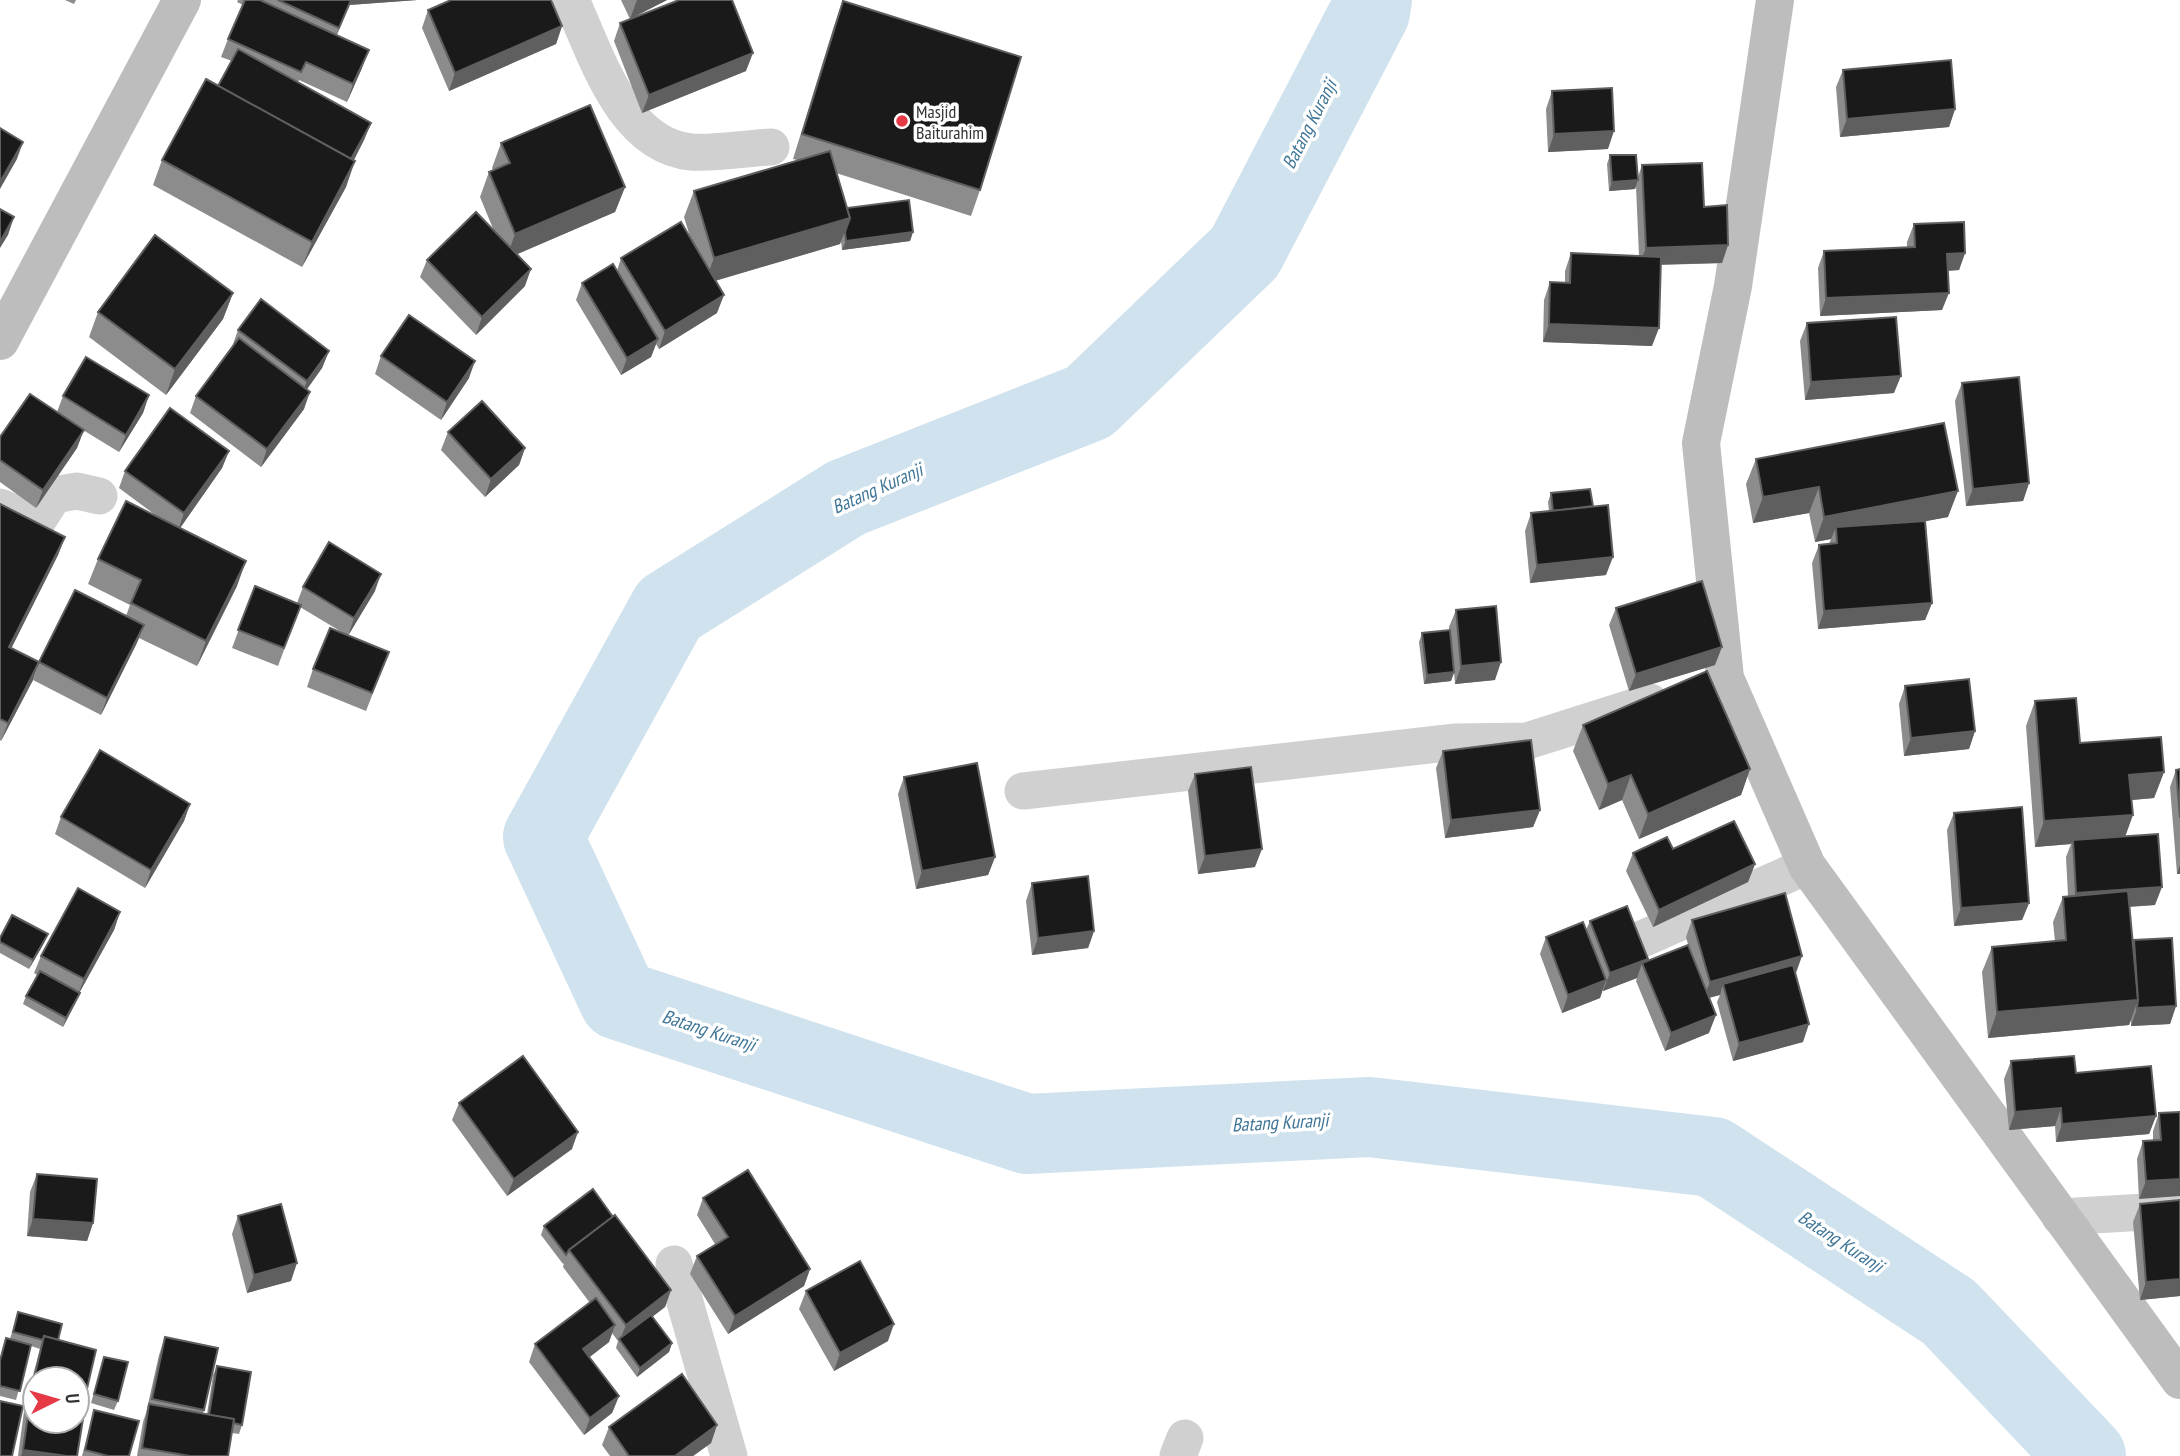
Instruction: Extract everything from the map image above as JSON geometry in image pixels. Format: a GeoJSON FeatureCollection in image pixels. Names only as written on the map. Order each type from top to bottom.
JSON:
{"type":"FeatureCollection","features":[{"type":"Feature","properties":{"kind":"street"},"geometry":{"type":"LineString","coordinates":[[0,341],[182,0]]}},
{"type":"Feature","properties":{"kind":"street"},"geometry":{"type":"LineString","coordinates":[[571,0],[610,86],[632,121],[662,144],[691,152],[772,147]]}},
{"type":"Feature","properties":{"kind":"street"},"geometry":{"type":"LineString","coordinates":[[1775,0],[1733,286],[1701,443],[1703,685],[1807,866],[2180,1380]]}},
{"type":"Feature","properties":{"kind":"street"},"geometry":{"type":"LineString","coordinates":[[0,507],[30,520],[38,520],[54,495],[77,491],[99,496]]}},
{"type":"Feature","properties":{"kind":"street"},"geometry":{"type":"LineString","coordinates":[[1023,791],[1456,742],[1527,741],[1703,685]]}},
{"type":"Feature","properties":{"kind":"street"},"geometry":{"type":"LineString","coordinates":[[1642,939],[1807,866]]}},
{"type":"Feature","properties":{"kind":"street"},"geometry":{"type":"LineString","coordinates":[[2060,1217],[2180,1210]]}},
{"type":"Feature","properties":{"kind":"street"},"geometry":{"type":"LineString","coordinates":[[674,1264],[729,1456]]}},
{"type":"Feature","properties":{"kind":"building"},"geometry":{"type":"Polygon","coordinates":[[[245,0],[260,0],[369,50],[353,84],[306,62],[301,72],[228,39],[245,0]]]}},
{"type":"Feature","properties":{"kind":"building"},"geometry":{"type":"Polygon","coordinates":[[[278,0],[351,0],[339,28],[278,0]]]}},
{"type":"Feature","properties":{"kind":"building"},"geometry":{"type":"Polygon","coordinates":[[[451,0],[551,0],[562,26],[455,73],[428,10],[451,0]]]}},
{"type":"Feature","properties":{"kind":"building"},"geometry":{"type":"Polygon","coordinates":[[[679,0],[732,0],[753,53],[649,95],[620,23],[679,0]]]}},
{"type":"Feature","properties":{"kind":"building","name":"Masjid Baiturahim"},"geometry":{"type":"Polygon","coordinates":[[[843,1],[1021,57],[980,190],[802,134],[843,1]]]}},
{"type":"Feature","properties":{"kind":"building"},"geometry":{"type":"Polygon","coordinates":[[[238,49],[371,123],[351,159],[218,86],[238,49]]]}},
{"type":"Feature","properties":{"kind":"building"},"geometry":{"type":"Polygon","coordinates":[[[1951,60],[1955,109],[1847,119],[1843,70],[1951,60]]]}},
{"type":"Feature","properties":{"kind":"building"},"geometry":{"type":"Polygon","coordinates":[[[206,79],[355,161],[312,242],[162,160],[206,79]]]}},
{"type":"Feature","properties":{"kind":"building"},"geometry":{"type":"Polygon","coordinates":[[[1612,88],[1614,131],[1554,134],[1552,91],[1612,88]]]}},
{"type":"Feature","properties":{"kind":"building"},"geometry":{"type":"Polygon","coordinates":[[[590,105],[625,187],[515,234],[489,172],[510,163],[501,143],[590,105]]]}},
{"type":"Feature","properties":{"kind":"building"},"geometry":{"type":"Polygon","coordinates":[[[0,128],[23,142],[0,182],[0,128]]]}},
{"type":"Feature","properties":{"kind":"building"},"geometry":{"type":"Polygon","coordinates":[[[830,151],[850,218],[714,258],[694,191],[830,151]]]}},
{"type":"Feature","properties":{"kind":"building"},"geometry":{"type":"Polygon","coordinates":[[[1610,155],[1636,155],[1638,180],[1612,182],[1610,155]]]}},
{"type":"Feature","properties":{"kind":"building"},"geometry":{"type":"Polygon","coordinates":[[[1702,163],[1704,207],[1727,205],[1728,245],[1646,248],[1642,165],[1702,163]]]}},
{"type":"Feature","properties":{"kind":"building"},"geometry":{"type":"Polygon","coordinates":[[[909,200],[913,232],[846,241],[845,232],[850,218],[847,208],[909,200]]]}},
{"type":"Feature","properties":{"kind":"building"},"geometry":{"type":"Polygon","coordinates":[[[0,209],[14,217],[0,242],[0,209]]]}},
{"type":"Feature","properties":{"kind":"building"},"geometry":{"type":"Polygon","coordinates":[[[476,212],[531,269],[482,317],[427,260],[476,212]]]}},
{"type":"Feature","properties":{"kind":"building"},"geometry":{"type":"Polygon","coordinates":[[[681,222],[724,295],[665,331],[621,258],[681,222]]]}},
{"type":"Feature","properties":{"kind":"building"},"geometry":{"type":"Polygon","coordinates":[[[1964,222],[1965,253],[1947,254],[1949,293],[1826,298],[1824,251],[1915,247],[1914,224],[1964,222]]]}},
{"type":"Feature","properties":{"kind":"building"},"geometry":{"type":"Polygon","coordinates":[[[155,235],[233,293],[175,369],[98,312],[155,235]]]}},
{"type":"Feature","properties":{"kind":"building"},"geometry":{"type":"Polygon","coordinates":[[[1571,253],[1661,257],[1659,328],[1549,324],[1550,282],[1570,283],[1571,253]]]}},
{"type":"Feature","properties":{"kind":"building"},"geometry":{"type":"Polygon","coordinates":[[[613,264],[658,339],[627,358],[582,283],[613,264]]]}},
{"type":"Feature","properties":{"kind":"building"},"geometry":{"type":"Polygon","coordinates":[[[261,299],[329,351],[307,381],[238,330],[261,299]]]}},
{"type":"Feature","properties":{"kind":"building"},"geometry":{"type":"Polygon","coordinates":[[[409,315],[475,361],[447,402],[381,356],[409,315]]]}},
{"type":"Feature","properties":{"kind":"building"},"geometry":{"type":"Polygon","coordinates":[[[1896,317],[1901,376],[1811,382],[1807,323],[1896,317]]]}},
{"type":"Feature","properties":{"kind":"building"},"geometry":{"type":"Polygon","coordinates":[[[239,338],[310,392],[267,449],[196,396],[239,338]]]}},
{"type":"Feature","properties":{"kind":"building"},"geometry":{"type":"Polygon","coordinates":[[[86,357],[149,395],[126,435],[63,396],[86,357]]]}},
{"type":"Feature","properties":{"kind":"building"},"geometry":{"type":"Polygon","coordinates":[[[2019,377],[2029,483],[1973,489],[1962,383],[2019,377]]]}},
{"type":"Feature","properties":{"kind":"building"},"geometry":{"type":"Polygon","coordinates":[[[30,394],[84,430],[43,490],[0,460],[0,437],[30,394]]]}},
{"type":"Feature","properties":{"kind":"building"},"geometry":{"type":"Polygon","coordinates":[[[482,401],[525,448],[491,479],[448,432],[482,401]]]}},
{"type":"Feature","properties":{"kind":"building"},"geometry":{"type":"Polygon","coordinates":[[[170,408],[229,451],[184,513],[125,471],[170,408]]]}},
{"type":"Feature","properties":{"kind":"building"},"geometry":{"type":"Polygon","coordinates":[[[1944,423],[1958,491],[1824,517],[1819,487],[1763,497],[1756,459],[1944,423]]]}},
{"type":"Feature","properties":{"kind":"building"},"geometry":{"type":"Polygon","coordinates":[[[1590,489],[1593,506],[1553,511],[1551,493],[1590,489]]]}},
{"type":"Feature","properties":{"kind":"building"},"geometry":{"type":"Polygon","coordinates":[[[126,501],[246,561],[206,641],[131,603],[141,580],[98,559],[126,501]]]}},
{"type":"Feature","properties":{"kind":"building"},"geometry":{"type":"Polygon","coordinates":[[[0,504],[65,537],[9,647],[39,662],[8,723],[0,719],[0,504]]]}},
{"type":"Feature","properties":{"kind":"building"},"geometry":{"type":"Polygon","coordinates":[[[1608,505],[1613,557],[1537,565],[1531,513],[1608,505]]]}},
{"type":"Feature","properties":{"kind":"building"},"geometry":{"type":"Polygon","coordinates":[[[1925,521],[1932,603],[1824,611],[1819,545],[1837,543],[1836,527],[1925,521]]]}},
{"type":"Feature","properties":{"kind":"building"},"geometry":{"type":"Polygon","coordinates":[[[329,542],[381,574],[354,618],[303,587],[329,542]]]}},
{"type":"Feature","properties":{"kind":"building"},"geometry":{"type":"Polygon","coordinates":[[[1702,581],[1722,647],[1636,674],[1616,608],[1702,581]]]}},
{"type":"Feature","properties":{"kind":"building"},"geometry":{"type":"Polygon","coordinates":[[[255,586],[301,605],[284,648],[238,630],[255,586]]]}},
{"type":"Feature","properties":{"kind":"building"},"geometry":{"type":"Polygon","coordinates":[[[75,590],[144,625],[107,698],[39,662],[75,590]]]}},
{"type":"Feature","properties":{"kind":"building"},"geometry":{"type":"Polygon","coordinates":[[[1496,606],[1501,662],[1461,666],[1456,610],[1496,606]]]}},
{"type":"Feature","properties":{"kind":"building"},"geometry":{"type":"Polygon","coordinates":[[[330,628],[389,652],[372,693],[313,669],[330,628]]]}},
{"type":"Feature","properties":{"kind":"building"},"geometry":{"type":"Polygon","coordinates":[[[1450,630],[1454,672],[1427,675],[1422,633],[1450,630]]]}},
{"type":"Feature","properties":{"kind":"building"},"geometry":{"type":"Polygon","coordinates":[[[1707,671],[1750,769],[1648,814],[1631,775],[1608,784],[1583,725],[1707,671]]]}},
{"type":"Feature","properties":{"kind":"building"},"geometry":{"type":"Polygon","coordinates":[[[1969,679],[1975,731],[1911,738],[1905,686],[1969,679]]]}},
{"type":"Feature","properties":{"kind":"building"},"geometry":{"type":"Polygon","coordinates":[[[2076,698],[2080,743],[2161,737],[2164,772],[2129,775],[2133,815],[2044,821],[2035,701],[2076,698]]]}},
{"type":"Feature","properties":{"kind":"building"},"geometry":{"type":"Polygon","coordinates":[[[1531,740],[1540,810],[1451,820],[1443,751],[1531,740]]]}},
{"type":"Feature","properties":{"kind":"building"},"geometry":{"type":"Polygon","coordinates":[[[100,750],[190,804],[151,870],[61,817],[100,750]]]}},
{"type":"Feature","properties":{"kind":"building"},"geometry":{"type":"Polygon","coordinates":[[[977,763],[995,857],[922,871],[904,777],[977,763]]]}},
{"type":"Feature","properties":{"kind":"building"},"geometry":{"type":"Polygon","coordinates":[[[1251,767],[1262,849],[1205,856],[1195,774],[1251,767]]]}},
{"type":"Feature","properties":{"kind":"building"},"geometry":{"type":"Polygon","coordinates":[[[2180,769],[2180,818],[2176,770],[2180,769]]]}},
{"type":"Feature","properties":{"kind":"building"},"geometry":{"type":"Polygon","coordinates":[[[2022,807],[2029,903],[1961,908],[1954,813],[2022,807]]]}},
{"type":"Feature","properties":{"kind":"building"},"geometry":{"type":"Polygon","coordinates":[[[1734,821],[1755,864],[1659,910],[1633,853],[1667,837],[1673,849],[1734,821]]]}},
{"type":"Feature","properties":{"kind":"building"},"geometry":{"type":"Polygon","coordinates":[[[2158,834],[2162,887],[2076,893],[2073,840],[2158,834]]]}},
{"type":"Feature","properties":{"kind":"building"},"geometry":{"type":"Polygon","coordinates":[[[1088,876],[1094,931],[1038,938],[1032,883],[1088,876]]]}},
{"type":"Feature","properties":{"kind":"building"},"geometry":{"type":"Polygon","coordinates":[[[78,888],[120,912],[84,979],[41,956],[78,888]]]}},
{"type":"Feature","properties":{"kind":"building"},"geometry":{"type":"Polygon","coordinates":[[[2128,891],[2138,1000],[1997,1012],[1992,947],[2066,940],[2063,897],[2128,891]]]}},
{"type":"Feature","properties":{"kind":"building"},"geometry":{"type":"Polygon","coordinates":[[[1785,893],[1802,956],[1710,982],[1692,920],[1785,893]]]}},
{"type":"Feature","properties":{"kind":"building"},"geometry":{"type":"Polygon","coordinates":[[[1627,906],[1648,959],[1610,973],[1590,921],[1627,906]]]}},
{"type":"Feature","properties":{"kind":"building"},"geometry":{"type":"Polygon","coordinates":[[[12,915],[48,934],[33,960],[0,942],[12,915]]]}},
{"type":"Feature","properties":{"kind":"building"},"geometry":{"type":"Polygon","coordinates":[[[1583,922],[1606,980],[1568,995],[1546,937],[1583,922]]]}},
{"type":"Feature","properties":{"kind":"building"},"geometry":{"type":"Polygon","coordinates":[[[2172,938],[2176,1006],[2137,1008],[2134,940],[2172,938]]]}},
{"type":"Feature","properties":{"kind":"building"},"geometry":{"type":"Polygon","coordinates":[[[1688,945],[1716,1015],[1671,1033],[1642,963],[1688,945]]]}},
{"type":"Feature","properties":{"kind":"building"},"geometry":{"type":"Polygon","coordinates":[[[1793,965],[1809,1024],[1739,1043],[1723,984],[1793,965]]]}},
{"type":"Feature","properties":{"kind":"building"},"geometry":{"type":"Polygon","coordinates":[[[40,971],[80,993],[66,1018],[26,996],[40,971]]]}},
{"type":"Feature","properties":{"kind":"building"},"geometry":{"type":"Polygon","coordinates":[[[523,1056],[578,1132],[514,1179],[459,1103],[523,1056]]]}},
{"type":"Feature","properties":{"kind":"building"},"geometry":{"type":"Polygon","coordinates":[[[2074,1056],[2076,1073],[2151,1066],[2156,1116],[2062,1124],[2061,1108],[2015,1112],[2011,1061],[2074,1056]]]}},
{"type":"Feature","properties":{"kind":"building"},"geometry":{"type":"Polygon","coordinates":[[[2180,1112],[2180,1179],[2146,1181],[2143,1141],[2161,1140],[2159,1113],[2180,1112]]]}},
{"type":"Feature","properties":{"kind":"building"},"geometry":{"type":"Polygon","coordinates":[[[748,1170],[810,1269],[735,1316],[697,1256],[728,1237],[703,1198],[748,1170]]]}},
{"type":"Feature","properties":{"kind":"building"},"geometry":{"type":"Polygon","coordinates":[[[37,1174],[97,1179],[93,1223],[33,1219],[37,1174]]]}},
{"type":"Feature","properties":{"kind":"building"},"geometry":{"type":"Polygon","coordinates":[[[593,1189],[613,1217],[566,1255],[544,1226],[593,1189]]]}},
{"type":"Feature","properties":{"kind":"building"},"geometry":{"type":"Polygon","coordinates":[[[2180,1200],[2180,1279],[2146,1282],[2140,1204],[2180,1200]]]}},
{"type":"Feature","properties":{"kind":"building"},"geometry":{"type":"Polygon","coordinates":[[[281,1204],[297,1263],[254,1275],[238,1216],[281,1204]]]}},
{"type":"Feature","properties":{"kind":"building"},"geometry":{"type":"Polygon","coordinates":[[[615,1215],[671,1290],[626,1325],[569,1250],[615,1215]]]}},
{"type":"Feature","properties":{"kind":"building"},"geometry":{"type":"Polygon","coordinates":[[[860,1261],[894,1324],[840,1353],[806,1291],[860,1261]]]}},
{"type":"Feature","properties":{"kind":"building"},"geometry":{"type":"Polygon","coordinates":[[[596,1298],[615,1325],[583,1349],[619,1396],[590,1418],[535,1344],[596,1298]]]}},
{"type":"Feature","properties":{"kind":"building"},"geometry":{"type":"Polygon","coordinates":[[[18,1312],[62,1324],[58,1340],[44,1336],[43,1340],[13,1332],[18,1312]]]}},
{"type":"Feature","properties":{"kind":"building"},"geometry":{"type":"Polygon","coordinates":[[[651,1315],[672,1343],[640,1368],[619,1339],[651,1315]]]}},
{"type":"Feature","properties":{"kind":"building"},"geometry":{"type":"Polygon","coordinates":[[[44,1336],[96,1350],[91,1371],[91,1365],[37,1365],[44,1336]]]}},
{"type":"Feature","properties":{"kind":"building"},"geometry":{"type":"Polygon","coordinates":[[[165,1337],[218,1348],[204,1410],[152,1399],[165,1337]]]}},
{"type":"Feature","properties":{"kind":"building"},"geometry":{"type":"Polygon","coordinates":[[[6,1338],[31,1345],[26,1365],[21,1365],[20,1391],[0,1386],[0,1361],[6,1338]]]}},
{"type":"Feature","properties":{"kind":"building"},"geometry":{"type":"Polygon","coordinates":[[[104,1357],[128,1362],[118,1401],[94,1394],[104,1357]]]}},
{"type":"Feature","properties":{"kind":"building"},"geometry":{"type":"Polygon","coordinates":[[[217,1366],[251,1372],[242,1425],[233,1423],[234,1419],[209,1415],[217,1366]]]}},
{"type":"Feature","properties":{"kind":"building"},"geometry":{"type":"Polygon","coordinates":[[[682,1374],[717,1425],[675,1456],[629,1456],[609,1427],[682,1374]]]}},
{"type":"Feature","properties":{"kind":"building"},"geometry":{"type":"Polygon","coordinates":[[[0,1401],[21,1406],[21,1415],[12,1456],[0,1456],[0,1401]]]}},
{"type":"Feature","properties":{"kind":"building"},"geometry":{"type":"Polygon","coordinates":[[[149,1404],[234,1419],[228,1456],[190,1456],[142,1448],[149,1404]]]}},
{"type":"Feature","properties":{"kind":"building"},"geometry":{"type":"Polygon","coordinates":[[[94,1410],[139,1421],[129,1456],[108,1456],[85,1450],[88,1435],[91,1435],[94,1410]]]}},
{"type":"Feature","properties":{"kind":"building"},"geometry":{"type":"Polygon","coordinates":[[[25,1435],[80,1435],[77,1456],[23,1450],[25,1435]]]}},
{"type":"Feature","properties":{"kind":"waterway","name":"Batang Kuranji"},"geometry":{"type":"LineString","coordinates":[[1372,0],[1370,12],[1245,252],[1089,402],[846,498],[669,609],[543,837],[619,1000],[1027,1134],[1369,1117],[1713,1157],[1949,1312],[2086,1456]]}},
{"type":"Feature","properties":{"kind":"place","name":"Masjid Baiturahim"},"geometry":{"type":"Point","coordinates":[902,121]}}]}
